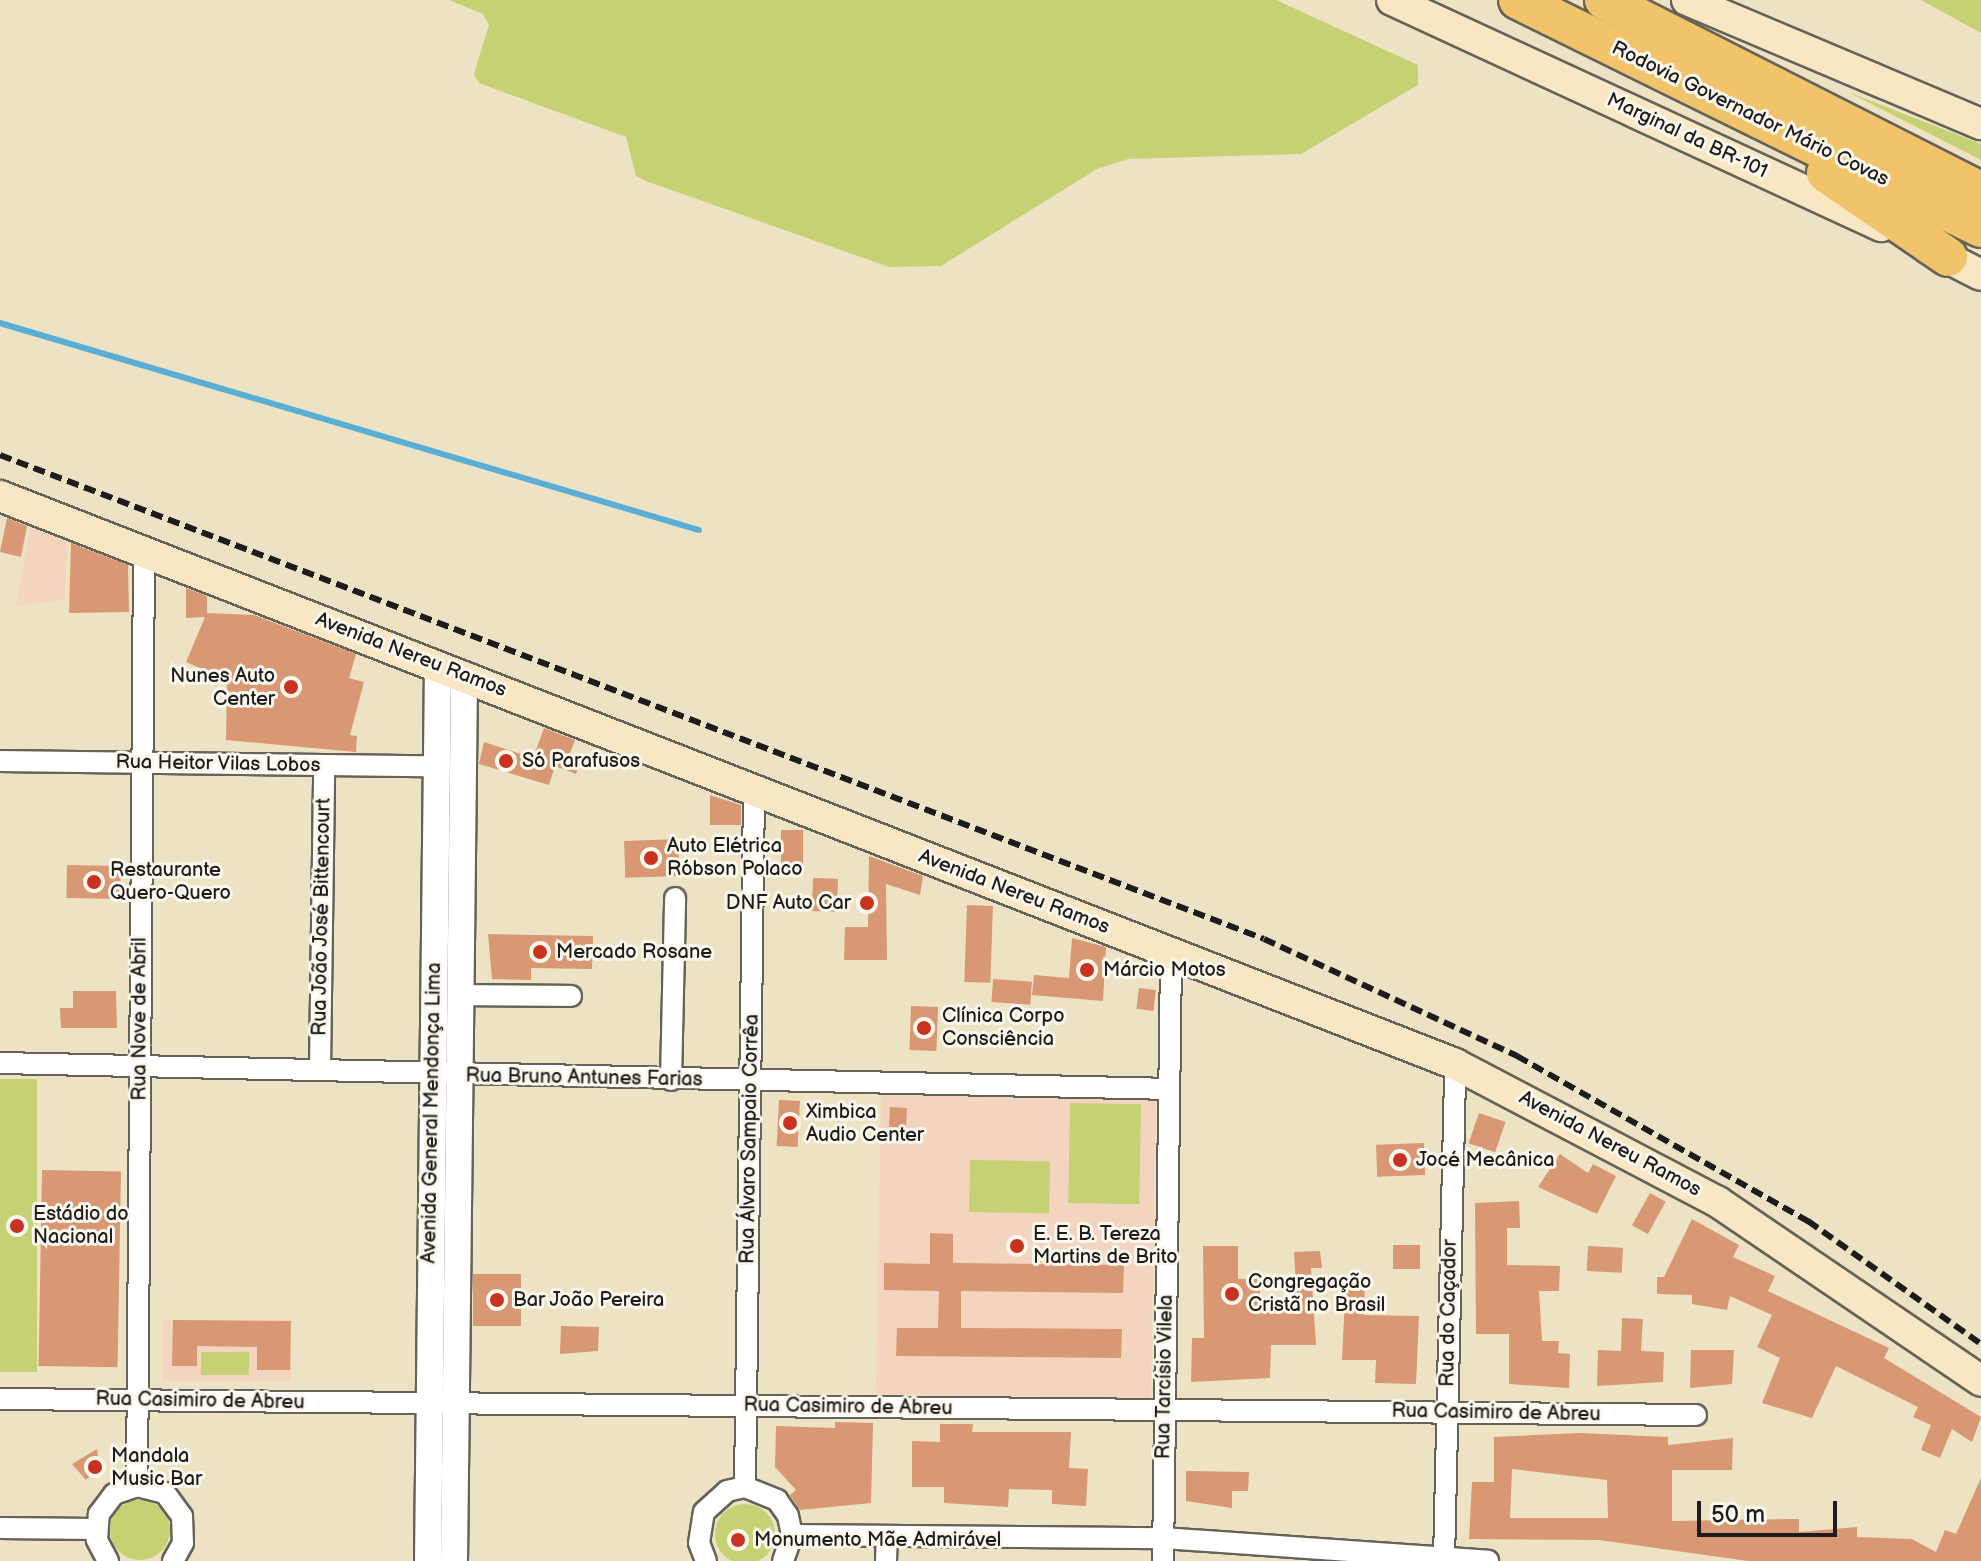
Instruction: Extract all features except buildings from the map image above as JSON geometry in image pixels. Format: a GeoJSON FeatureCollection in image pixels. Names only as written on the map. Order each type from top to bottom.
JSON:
{"type":"FeatureCollection","features":[{"type":"Feature","properties":{"kind":"highway","name":"Rodovia Governador Mário Covas"},"geometry":{"type":"LineString","coordinates":[[1518,0],[1981,228]]}},
{"type":"Feature","properties":{"kind":"highway","name":"Rodovia Governador Mário Covas"},"geometry":{"type":"LineString","coordinates":[[1604,0],[1981,191]]}},
{"type":"Feature","properties":{"kind":"highway"},"geometry":{"type":"LineString","coordinates":[[1715,97],[1948,257]]}},
{"type":"Feature","properties":{"kind":"main road","name":"Marginal da BR-101"},"geometry":{"type":"LineString","coordinates":[[1392,0],[1981,275]]}},
{"type":"Feature","properties":{"kind":"main road"},"geometry":{"type":"LineString","coordinates":[[1687,0],[1981,124]]}},
{"type":"Feature","properties":{"kind":"main road","name":"Avenida Nereu Ramos"},"geometry":{"type":"LineString","coordinates":[[0,496],[1455,1064],[1718,1202],[1981,1381]]}},
{"type":"Feature","properties":{"kind":"street","name":"Rua Nove de Abril"},"geometry":{"type":"LineString","coordinates":[[137,1486],[144,551]]}},
{"type":"Feature","properties":{"kind":"street","name":"Avenida General Mendonça Lima"},"geometry":{"type":"LineString","coordinates":[[428,1561],[436,766],[451,670]]}},
{"type":"Feature","properties":{"kind":"street","name":"Avenida General Mendonça Lima"},"geometry":{"type":"LineString","coordinates":[[451,670],[460,995],[454,1561]]}},
{"type":"Feature","properties":{"kind":"street","name":"Rua Heitor Vilas Lobos"},"geometry":{"type":"LineString","coordinates":[[0,761],[436,766]]}},
{"type":"Feature","properties":{"kind":"street","name":"Rua João José Bittencourt"},"geometry":{"type":"LineString","coordinates":[[320,1068],[324,765]]}},
{"type":"Feature","properties":{"kind":"street","name":"Rua Álvaro Sampaio Corrêa"},"geometry":{"type":"LineString","coordinates":[[745,1487],[754,791]]}},
{"type":"Feature","properties":{"kind":"street"},"geometry":{"type":"LineString","coordinates":[[671,1080],[675,898]]}},
{"type":"Feature","properties":{"kind":"street","name":"Rua Tarcísio Vilela"},"geometry":{"type":"LineString","coordinates":[[1163,1561],[1171,954]]}},
{"type":"Feature","properties":{"kind":"street"},"geometry":{"type":"LineString","coordinates":[[460,995],[571,996]]}},
{"type":"Feature","properties":{"kind":"street","name":"Rua Bruno Antunes Farias"},"geometry":{"type":"LineString","coordinates":[[0,1063],[433,1070],[460,1077],[1169,1089]]}},
{"type":"Feature","properties":{"kind":"street","name":"Rua do Caçador"},"geometry":{"type":"LineString","coordinates":[[1444,1559],[1455,1064]]}},
{"type":"Feature","properties":{"kind":"street","name":"Rua Casimiro de Abreu"},"geometry":{"type":"LineString","coordinates":[[0,1399],[1696,1415]]}},
{"type":"Feature","properties":{"kind":"street"},"geometry":{"type":"LineString","coordinates":[[108,1561],[95,1529],[105,1503],[137,1486],[165,1493],[182,1516],[183,1543],[173,1561]]}},
{"type":"Feature","properties":{"kind":"street"},"geometry":{"type":"LineString","coordinates":[[706,1561],[699,1543],[704,1512],[727,1491],[745,1487],[777,1500],[792,1535],[783,1561]]}},
{"type":"Feature","properties":{"kind":"street"},"geometry":{"type":"LineString","coordinates":[[0,1528],[95,1529]]}},
{"type":"Feature","properties":{"kind":"street"},"geometry":{"type":"LineString","coordinates":[[792,1535],[1163,1538],[1488,1561]]}},
{"type":"Feature","properties":{"kind":"street"},"geometry":{"type":"LineString","coordinates":[[886,1561],[887,1536]]}},
{"type":"Feature","properties":{"kind":"shaded area"},"geometry":{"type":"Polygon","coordinates":[[[31,522],[67,535],[65,600],[16,606],[31,522]]]}},
{"type":"Feature","properties":{"kind":"shaded area","name":"E. E. B. Tereza Martins de Brito"},"geometry":{"type":"Polygon","coordinates":[[[881,1094],[1156,1099],[1151,1399],[876,1394],[881,1094]]]}},
{"type":"Feature","properties":{"kind":"shaded area"},"geometry":{"type":"Polygon","coordinates":[[[162,1320],[291,1320],[291,1381],[162,1381],[162,1320]]]}},
{"type":"Feature","properties":{"kind":"green space"},"geometry":{"type":"Polygon","coordinates":[[[449,0],[1276,0],[1418,65],[1418,85],[1301,154],[1128,159],[1097,169],[941,266],[889,267],[646,181],[636,176],[626,137],[479,83],[474,74],[489,25],[483,14],[449,0]]]}},
{"type":"Feature","properties":{"kind":"green space"},"geometry":{"type":"Polygon","coordinates":[[[1921,0],[1981,0],[1981,33],[1921,0]]]}},
{"type":"Feature","properties":{"kind":"green space"},"geometry":{"type":"Polygon","coordinates":[[[1848,92],[1981,144],[1981,160],[1848,92]]]}},
{"type":"Feature","properties":{"kind":"green space","name":"Estádio do Nacional"},"geometry":{"type":"Polygon","coordinates":[[[0,1079],[37,1079],[37,1372],[0,1372],[0,1079]]]}},
{"type":"Feature","properties":{"kind":"green space"},"geometry":{"type":"Polygon","coordinates":[[[1070,1103],[1141,1104],[1139,1204],[1068,1203],[1070,1103]]]}},
{"type":"Feature","properties":{"kind":"green space"},"geometry":{"type":"Polygon","coordinates":[[[970,1160],[1050,1161],[1049,1213],[969,1212],[970,1160]]]}},
{"type":"Feature","properties":{"kind":"green space"},"geometry":{"type":"Polygon","coordinates":[[[201,1352],[249,1352],[249,1375],[201,1375],[201,1352]]]}},
{"type":"Feature","properties":{"kind":"green space"},"geometry":{"type":"Polygon","coordinates":[[[140,1500],[151,1502],[161,1509],[168,1519],[168,1541],[161,1551],[151,1558],[140,1560],[129,1558],[119,1551],[112,1541],[110,1530],[112,1519],[119,1509],[129,1502],[140,1500]]]}},
{"type":"Feature","properties":{"kind":"green space"},"geometry":{"type":"Polygon","coordinates":[[[745,1504],[766,1513],[775,1534],[766,1555],[745,1564],[724,1555],[715,1534],[724,1513],[745,1504]]]}},
{"type":"Feature","properties":{"kind":"waterway"},"geometry":{"type":"LineString","coordinates":[[0,323],[699,530]]}},
{"type":"Feature","properties":{"kind":"railway"},"geometry":{"type":"LineString","coordinates":[[0,455],[1264,939],[1517,1056],[1808,1221],[1981,1344]]}},
{"type":"Feature","properties":{"kind":"place","name":"Nunes Auto Center"},"geometry":{"type":"Point","coordinates":[291,687]}},
{"type":"Feature","properties":{"kind":"place","name":"Só Parafusos"},"geometry":{"type":"Point","coordinates":[506,761]}},
{"type":"Feature","properties":{"kind":"place","name":"Auto Elétrica Róbson Polaco"},"geometry":{"type":"Point","coordinates":[651,858]}},
{"type":"Feature","properties":{"kind":"place","name":"Restaurante Quero-Quero"},"geometry":{"type":"Point","coordinates":[94,882]}},
{"type":"Feature","properties":{"kind":"place","name":"DNF Auto Car"},"geometry":{"type":"Point","coordinates":[867,903]}},
{"type":"Feature","properties":{"kind":"place","name":"Mercado Rosane"},"geometry":{"type":"Point","coordinates":[540,952]}},
{"type":"Feature","properties":{"kind":"place","name":"Márcio Motos"},"geometry":{"type":"Point","coordinates":[1087,970]}},
{"type":"Feature","properties":{"kind":"place","name":"Clínica Corpo Consciência"},"geometry":{"type":"Point","coordinates":[924,1028]}},
{"type":"Feature","properties":{"kind":"place","name":"Ximbica Audio Center"},"geometry":{"type":"Point","coordinates":[790,1123]}},
{"type":"Feature","properties":{"kind":"place","name":"Jocé Mecânica"},"geometry":{"type":"Point","coordinates":[1400,1160]}},
{"type":"Feature","properties":{"kind":"place","name":"Estádio do Nacional"},"geometry":{"type":"Point","coordinates":[17,1226]}},
{"type":"Feature","properties":{"kind":"place","name":"E. E. B. Tereza Martins de Brito"},"geometry":{"type":"Point","coordinates":[1017,1246]}},
{"type":"Feature","properties":{"kind":"place","name":"Congregação Cristã no Brasil"},"geometry":{"type":"Point","coordinates":[1232,1294]}},
{"type":"Feature","properties":{"kind":"place","name":"Bar João Pereira"},"geometry":{"type":"Point","coordinates":[497,1300]}},
{"type":"Feature","properties":{"kind":"place","name":"Mandala Music Bar"},"geometry":{"type":"Point","coordinates":[95,1467]}},
{"type":"Feature","properties":{"kind":"place","name":"Monumento Mãe Admirável"},"geometry":{"type":"Point","coordinates":[738,1540]}}]}
